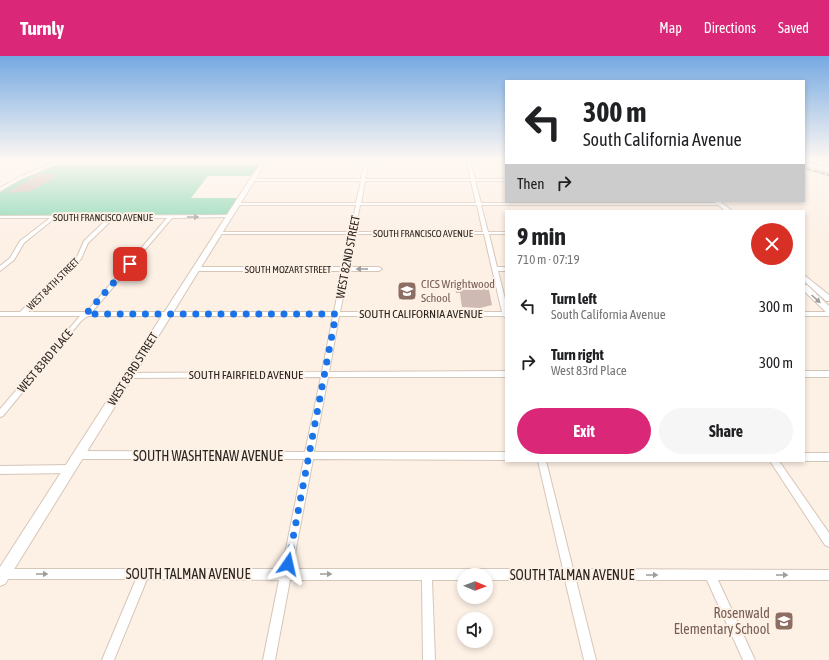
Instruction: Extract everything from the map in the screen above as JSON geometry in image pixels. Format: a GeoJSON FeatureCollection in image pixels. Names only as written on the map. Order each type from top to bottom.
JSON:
{"type":"FeatureCollection","features":[{"type":"Feature","properties":{"kind":"street","name":"WEST 83RD STREET"},"geometry":{"type":"LineString","coordinates":[[2,576],[249,187]]}},
{"type":"Feature","properties":{"kind":"street","name":"WEST 82ND STREET"},"geometry":{"type":"LineString","coordinates":[[269,660],[362,187]]}},
{"type":"Feature","properties":{"kind":"street"},"geometry":{"type":"LineString","coordinates":[[474,187],[505,311]]}},
{"type":"Feature","properties":{"kind":"street"},"geometry":{"type":"LineString","coordinates":[[238,204],[715,202],[727,210]]}},
{"type":"Feature","properties":{"kind":"street","name":"SOUTH FRANCISCO AVENUE"},"geometry":{"type":"LineString","coordinates":[[0,217],[230,216]]}},
{"type":"Feature","properties":{"kind":"street"},"geometry":{"type":"LineString","coordinates":[[0,269],[12,259],[22,242],[54,217]]}},
{"type":"Feature","properties":{"kind":"street","name":"WEST 84TH STREET"},"geometry":{"type":"LineString","coordinates":[[22,314],[79,258],[86,242],[112,217]]}},
{"type":"Feature","properties":{"kind":"street","name":"WEST 83RD PLACE"},"geometry":{"type":"LineString","coordinates":[[0,414],[170,217]]}},
{"type":"Feature","properties":{"kind":"street","name":"SOUTH FRANCISCO AVENUE"},"geometry":{"type":"LineString","coordinates":[[220,233],[505,233]]}},
{"type":"Feature","properties":{"kind":"street","name":"SOUTH MOZART STREET"},"geometry":{"type":"LineString","coordinates":[[197,269],[379,269]]}},
{"type":"Feature","properties":{"kind":"street"},"geometry":{"type":"LineString","coordinates":[[495,269],[505,269]]}},
{"type":"Feature","properties":{"kind":"street"},"geometry":{"type":"LineString","coordinates":[[805,278],[829,299]]}},
{"type":"Feature","properties":{"kind":"street"},"geometry":{"type":"LineString","coordinates":[[805,288],[829,310]]}},
{"type":"Feature","properties":{"kind":"street","name":"SOUTH CALIFORNIA AVENUE"},"geometry":{"type":"LineString","coordinates":[[1,316],[22,314],[505,315]]}},
{"type":"Feature","properties":{"kind":"street"},"geometry":{"type":"LineString","coordinates":[[805,314],[829,314]]}},
{"type":"Feature","properties":{"kind":"street","name":"SOUTH FAIRFIELD AVENUE"},"geometry":{"type":"LineString","coordinates":[[129,375],[505,374]]}},
{"type":"Feature","properties":{"kind":"street"},"geometry":{"type":"LineString","coordinates":[[805,374],[829,374]]}},
{"type":"Feature","properties":{"kind":"street","name":"SOUTH WASHTENAW AVENUE"},"geometry":{"type":"LineString","coordinates":[[78,456],[505,456]]}},
{"type":"Feature","properties":{"kind":"street"},"geometry":{"type":"LineString","coordinates":[[805,457],[829,457]]}},
{"type":"Feature","properties":{"kind":"street"},"geometry":{"type":"LineString","coordinates":[[542,462],[590,660]]}},
{"type":"Feature","properties":{"kind":"street"},"geometry":{"type":"LineString","coordinates":[[775,462],[829,542]]}},
{"type":"Feature","properties":{"kind":"street"},"geometry":{"type":"LineString","coordinates":[[0,470],[70,469]]}},
{"type":"Feature","properties":{"kind":"street"},"geometry":{"type":"LineString","coordinates":[[108,660],[144,574]]}},
{"type":"Feature","properties":{"kind":"street","name":"SOUTH TALMAN AVENUE"},"geometry":{"type":"LineString","coordinates":[[2,576],[144,574],[829,575]]}},
{"type":"Feature","properties":{"kind":"street"},"geometry":{"type":"LineString","coordinates":[[427,574],[429,660]]}},
{"type":"Feature","properties":{"kind":"street"},"geometry":{"type":"LineString","coordinates":[[710,575],[749,660]]}},
{"type":"Feature","properties":{"kind":"green space"},"geometry":{"type":"Polygon","coordinates":[[[8,187],[199,187],[191,198],[238,198],[228,214],[225,215],[0,216],[0,192],[8,187]]]}},
{"type":"Feature","properties":{"kind":"building"},"geometry":{"type":"Polygon","coordinates":[[[16,187],[38,187],[31,191],[6,193],[16,187]]]}},
{"type":"Feature","properties":{"kind":"building"},"geometry":{"type":"Polygon","coordinates":[[[457,282],[485,282],[486,285],[488,285],[492,305],[480,308],[462,307],[460,293],[456,293],[455,285],[457,285],[457,282]]]}},
{"type":"Feature","properties":{"kind":"place","name":"CICS Wrightwood School"},"geometry":{"type":"Point","coordinates":[407,291]}},
{"type":"Feature","properties":{"kind":"place","name":"Rosenwald Elementary School"},"geometry":{"type":"Point","coordinates":[784,621]}},
{"type":"Feature","properties":{"kind":"route"},"geometry":{"type":"LineString","coordinates":[[130,264],[92,309],[86,314],[336,314],[288,564]]}}]}
